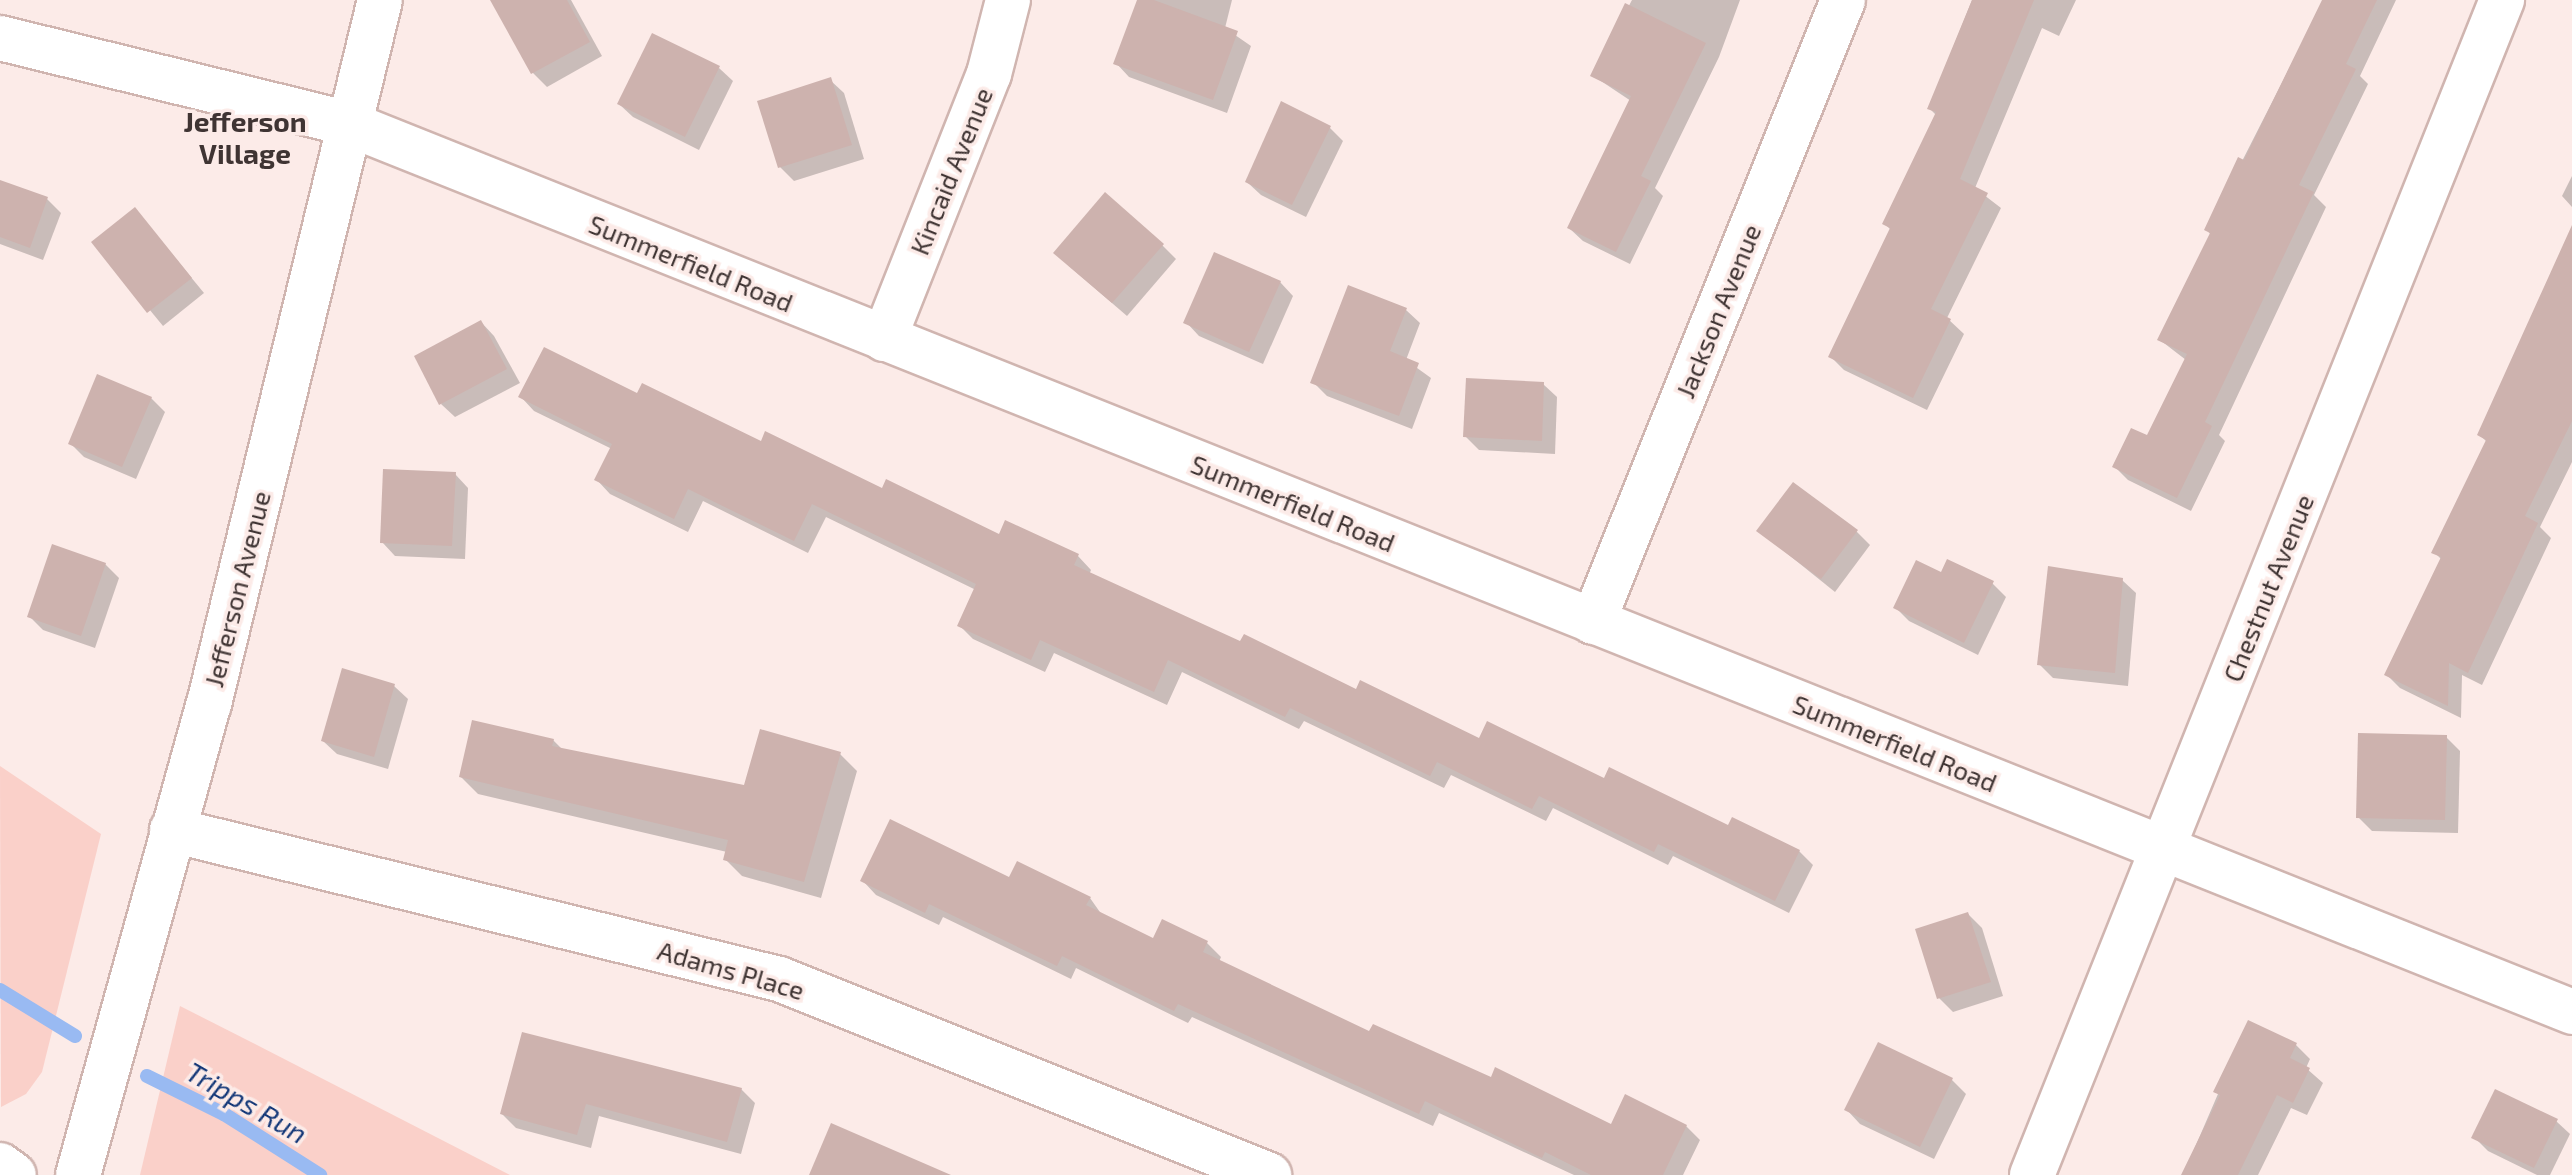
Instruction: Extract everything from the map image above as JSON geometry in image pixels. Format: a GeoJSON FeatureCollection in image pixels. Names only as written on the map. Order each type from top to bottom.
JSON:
{"type":"FeatureCollection","features":[{"type":"Feature","properties":{"kind":"street","name":"Jefferson Avenue"},"geometry":{"type":"LineString","coordinates":[[78,1175],[209,704],[380,0]]}},
{"type":"Feature","properties":{"kind":"street","name":"Kincaid Avenue"},"geometry":{"type":"LineString","coordinates":[[884,339],[989,74],[1008,0]]}},
{"type":"Feature","properties":{"kind":"street","name":"Jackson Avenue"},"geometry":{"type":"LineString","coordinates":[[1593,622],[1843,0]]}},
{"type":"Feature","properties":{"kind":"street","name":"Chestnut Avenue"},"geometry":{"type":"LineString","coordinates":[[2032,1175],[2502,0]]}},
{"type":"Feature","properties":{"kind":"street","name":"Summerfield Road"},"geometry":{"type":"LineString","coordinates":[[0,38],[349,124],[2572,1012]]}},
{"type":"Feature","properties":{"kind":"street","name":"Adams Place"},"geometry":{"type":"LineString","coordinates":[[172,830],[779,979],[1269,1175]]}},
{"type":"Feature","properties":{"kind":"street"},"geometry":{"type":"LineString","coordinates":[[0,1165],[14,1175]]}},
{"type":"Feature","properties":{"kind":"shaded area"},"geometry":{"type":"Polygon","coordinates":[[[0,766],[101,834],[42,1072],[26,1094],[1,1107],[0,766]]]}},
{"type":"Feature","properties":{"kind":"shaded area"},"geometry":{"type":"Polygon","coordinates":[[[180,1006],[253,1043],[510,1175],[140,1175],[180,1006]]]}},
{"type":"Feature","properties":{"kind":"building"},"geometry":{"type":"Polygon","coordinates":[[[490,0],[567,0],[590,42],[531,74],[490,0]]]}},
{"type":"Feature","properties":{"kind":"building"},"geometry":{"type":"Polygon","coordinates":[[[1137,0],[1154,0],[1238,31],[1213,100],[1113,64],[1137,0]]]}},
{"type":"Feature","properties":{"kind":"building"},"geometry":{"type":"Polygon","coordinates":[[[1972,0],[2034,0],[1960,179],[1988,193],[1931,309],[1951,319],[1913,398],[1828,357],[1890,228],[1882,224],[1936,112],[1927,109],[1972,0]]]}},
{"type":"Feature","properties":{"kind":"building"},"geometry":{"type":"Polygon","coordinates":[[[2322,0],[2377,0],[2346,64],[2356,69],[2299,185],[2314,192],[2205,422],[2212,426],[2177,498],[2112,467],[2131,428],[2147,435],[2187,354],[2157,340],[2210,233],[2204,230],[2238,157],[2244,160],[2322,0]]]}},
{"type":"Feature","properties":{"kind":"building"},"geometry":{"type":"Polygon","coordinates":[[[1625,3],[1706,43],[1641,176],[1651,181],[1616,252],[1567,228],[1631,96],[1590,76],[1625,3]]]}},
{"type":"Feature","properties":{"kind":"building"},"geometry":{"type":"Polygon","coordinates":[[[652,33],[720,66],[685,137],[617,104],[652,33]]]}},
{"type":"Feature","properties":{"kind":"building"},"geometry":{"type":"Polygon","coordinates":[[[831,77],[852,145],[778,168],[757,101],[831,77]]]}},
{"type":"Feature","properties":{"kind":"building"},"geometry":{"type":"Polygon","coordinates":[[[1281,101],[1331,126],[1292,205],[1245,182],[1281,101]]]}},
{"type":"Feature","properties":{"kind":"building"},"geometry":{"type":"Polygon","coordinates":[[[0,180],[48,197],[30,248],[0,237],[0,180]]]}},
{"type":"Feature","properties":{"kind":"building"},"geometry":{"type":"Polygon","coordinates":[[[1105,192],[1164,244],[1112,303],[1053,253],[1105,192]]]}},
{"type":"Feature","properties":{"kind":"building"},"geometry":{"type":"Polygon","coordinates":[[[135,207],[192,278],[147,313],[91,242],[135,207]]]}},
{"type":"Feature","properties":{"kind":"building"},"geometry":{"type":"Polygon","coordinates":[[[2572,225],[2572,421],[2525,516],[2538,523],[2468,673],[2449,663],[2448,706],[2384,675],[2441,557],[2431,553],[2486,440],[2477,435],[2572,225]]]}},
{"type":"Feature","properties":{"kind":"building"},"geometry":{"type":"Polygon","coordinates":[[[1214,252],[1281,281],[1249,352],[1183,323],[1214,252]]]}},
{"type":"Feature","properties":{"kind":"building"},"geometry":{"type":"Polygon","coordinates":[[[1348,285],[1407,308],[1390,351],[1419,363],[1399,416],[1310,383],[1348,285]]]}},
{"type":"Feature","properties":{"kind":"building"},"geometry":{"type":"Polygon","coordinates":[[[481,320],[507,369],[439,405],[414,356],[481,320]]]}},
{"type":"Feature","properties":{"kind":"building"},"geometry":{"type":"Polygon","coordinates":[[[544,347],[637,393],[642,383],[761,441],[765,431],[882,488],[886,479],[999,534],[1005,520],[1079,554],[1074,565],[1240,641],[1244,634],[1356,689],[1360,680],[1479,738],[1487,721],[1604,778],[1609,767],[1728,825],[1732,817],[1800,850],[1775,901],[1658,844],[1654,852],[1539,796],[1532,809],[1437,762],[1430,776],[1290,708],[1285,717],[1168,660],[1154,692],[1040,640],[1031,660],[957,626],[976,584],[812,504],[794,541],[688,489],[674,519],[594,480],[612,444],[518,397],[544,347]]]}},
{"type":"Feature","properties":{"kind":"building"},"geometry":{"type":"Polygon","coordinates":[[[97,374],[152,397],[122,467],[68,444],[97,374]]]}},
{"type":"Feature","properties":{"kind":"building"},"geometry":{"type":"Polygon","coordinates":[[[1466,378],[1544,382],[1542,441],[1463,437],[1466,378]]]}},
{"type":"Feature","properties":{"kind":"building"},"geometry":{"type":"Polygon","coordinates":[[[383,469],[456,472],[452,546],[380,543],[383,469]]]}},
{"type":"Feature","properties":{"kind":"building"},"geometry":{"type":"Polygon","coordinates":[[[1793,482],[1858,530],[1821,579],[1756,531],[1793,482]]]}},
{"type":"Feature","properties":{"kind":"building"},"geometry":{"type":"Polygon","coordinates":[[[52,544],[106,563],[81,636],[27,617],[52,544]]]}},
{"type":"Feature","properties":{"kind":"building"},"geometry":{"type":"Polygon","coordinates":[[[1947,559],[1994,581],[1964,643],[1893,608],[1916,560],[1941,572],[1947,559]]]}},
{"type":"Feature","properties":{"kind":"building"},"geometry":{"type":"Polygon","coordinates":[[[2048,566],[2123,578],[2115,673],[2037,665],[2048,566]]]}},
{"type":"Feature","properties":{"kind":"building"},"geometry":{"type":"Polygon","coordinates":[[[342,668],[395,684],[374,757],[321,741],[342,668]]]}},
{"type":"Feature","properties":{"kind":"building"},"geometry":{"type":"Polygon","coordinates":[[[472,720],[554,739],[552,746],[744,785],[760,729],[841,752],[804,882],[723,860],[728,840],[459,777],[472,720]]]}},
{"type":"Feature","properties":{"kind":"building"},"geometry":{"type":"Polygon","coordinates":[[[2358,733],[2447,735],[2445,820],[2356,818],[2358,733]]]}},
{"type":"Feature","properties":{"kind":"building"},"geometry":{"type":"Polygon","coordinates":[[[890,819],[1009,877],[1017,861],[1091,897],[1086,905],[1153,938],[1162,919],[1208,941],[1203,952],[1369,1031],[1373,1024],[1491,1077],[1495,1067],[1611,1124],[1625,1094],[1687,1125],[1663,1175],[1591,1175],[1545,1152],[1542,1158],[1425,1101],[1419,1114],[1178,1004],[1174,1011],[1062,956],[1057,966],[929,904],[925,913],[860,881],[890,819]]]}},
{"type":"Feature","properties":{"kind":"building"},"geometry":{"type":"Polygon","coordinates":[[[1968,912],[1991,982],[1937,999],[1915,929],[1968,912]]]}},
{"type":"Feature","properties":{"kind":"building"},"geometry":{"type":"Polygon","coordinates":[[[2248,1020],[2297,1043],[2290,1058],[2310,1068],[2293,1103],[2277,1095],[2238,1175],[2181,1175],[2220,1095],[2213,1092],[2248,1020]]]}},
{"type":"Feature","properties":{"kind":"building"},"geometry":{"type":"Polygon","coordinates":[[[522,1032],[742,1088],[727,1142],[586,1104],[577,1135],[500,1114],[522,1032]]]}},
{"type":"Feature","properties":{"kind":"building"},"geometry":{"type":"Polygon","coordinates":[[[1878,1042],[1953,1078],[1920,1147],[1844,1110],[1878,1042]]]}},
{"type":"Feature","properties":{"kind":"building"},"geometry":{"type":"Polygon","coordinates":[[[2495,1089],[2558,1119],[2534,1168],[2471,1138],[2495,1089]]]}},
{"type":"Feature","properties":{"kind":"building"},"geometry":{"type":"Polygon","coordinates":[[[831,1123],[951,1175],[809,1175],[831,1123]]]}},
{"type":"Feature","properties":{"kind":"waterway","name":"Tripps Run"},"geometry":{"type":"LineString","coordinates":[[0,990],[75,1036]]}},
{"type":"Feature","properties":{"kind":"waterway","name":"Tripps Run"},"geometry":{"type":"LineString","coordinates":[[147,1076],[224,1114],[320,1175]]}},
{"type":"Feature","properties":{"kind":"district","name":"Jefferson Village"},"geometry":{"type":"Point","coordinates":[245,137]}}]}
